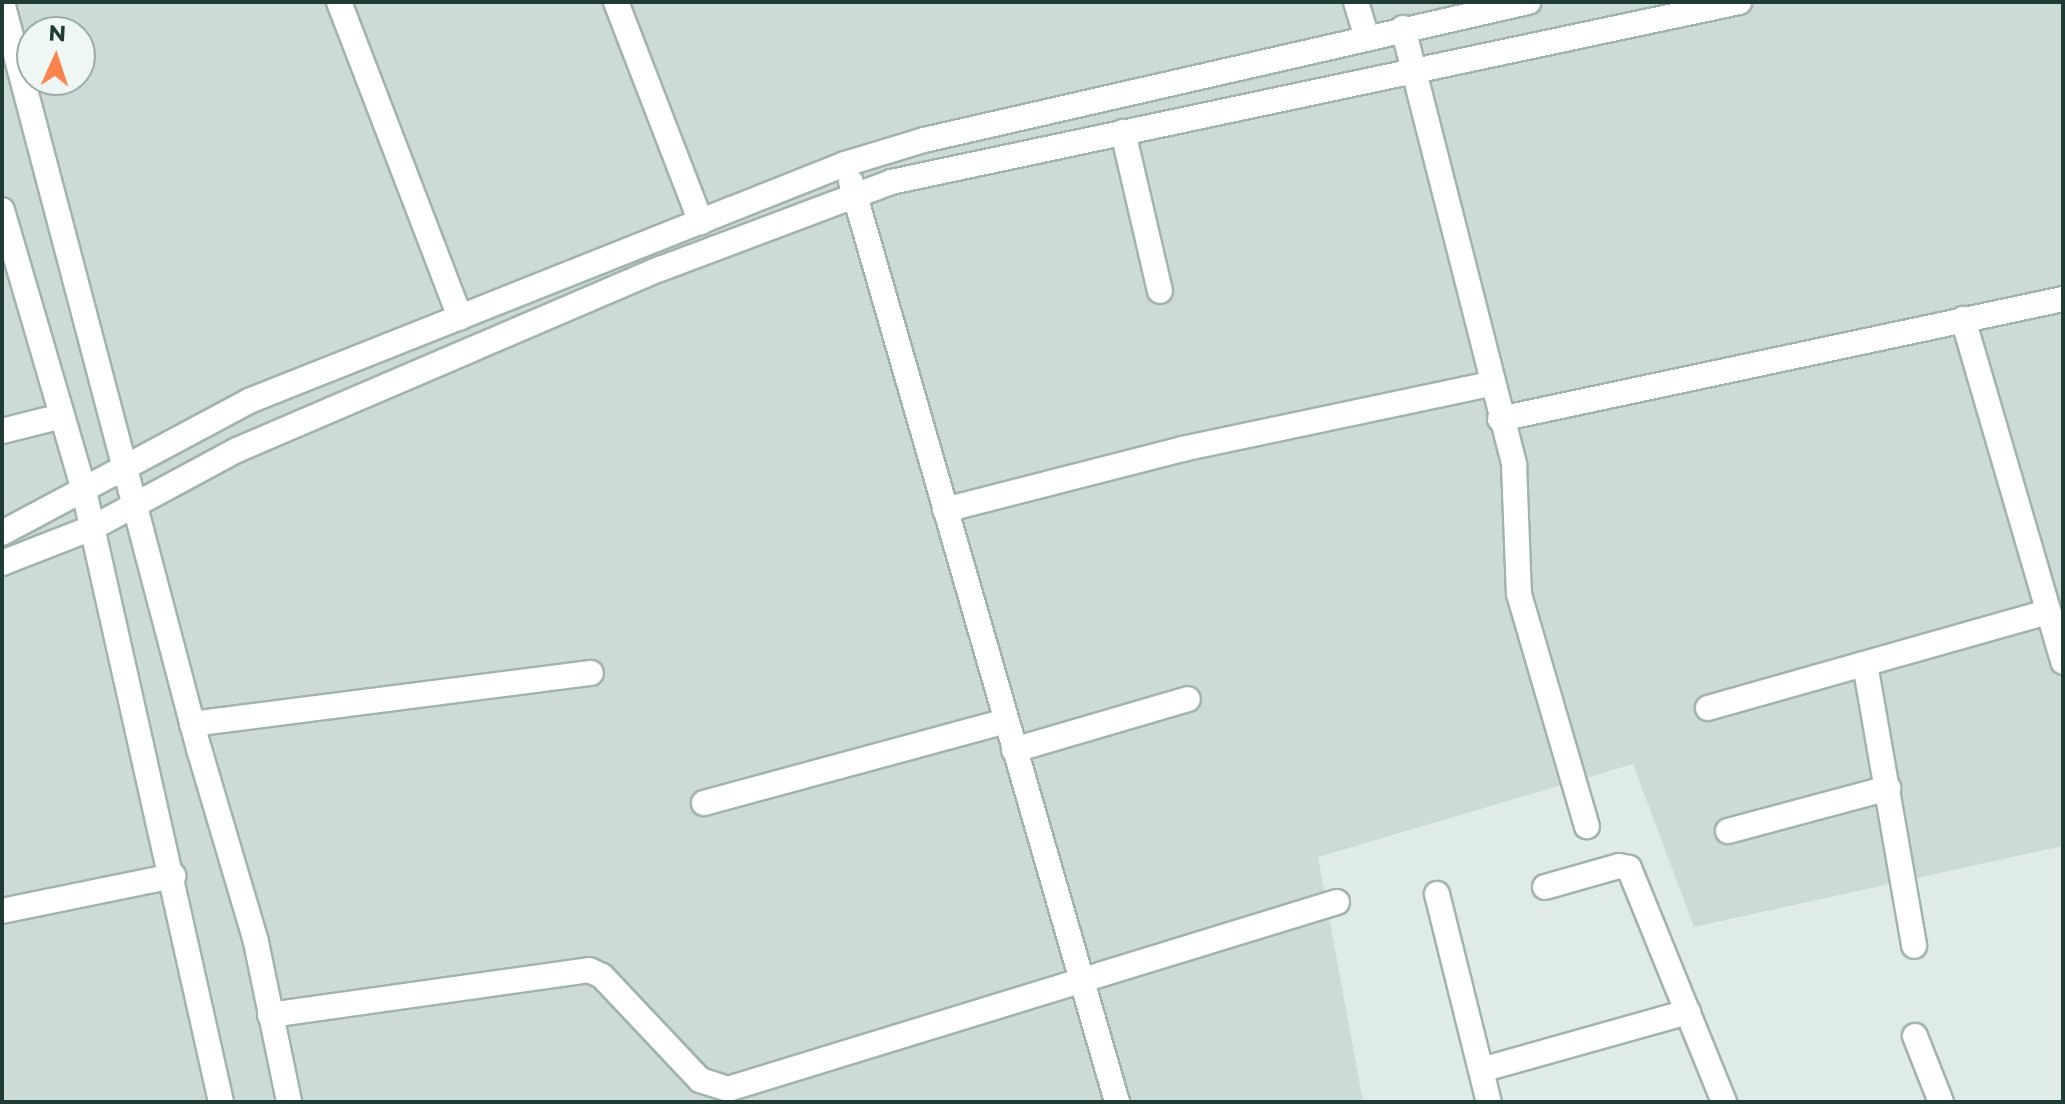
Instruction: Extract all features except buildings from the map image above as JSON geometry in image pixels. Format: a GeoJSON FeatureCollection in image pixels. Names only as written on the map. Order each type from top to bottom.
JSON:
{"type":"FeatureCollection","features":[{"type":"Feature","properties":{"kind":"street"},"geometry":{"type":"LineString","coordinates":[[2,2],[127,467],[192,724],[256,942],[289,1102]]}},
{"type":"Feature","properties":{"kind":"street"},"geometry":{"type":"LineString","coordinates":[[339,2],[460,318]]}},
{"type":"Feature","properties":{"kind":"street"},"geometry":{"type":"LineString","coordinates":[[616,2],[701,222]]}},
{"type":"Feature","properties":{"kind":"street"},"geometry":{"type":"LineString","coordinates":[[1356,2],[1367,37]]}},
{"type":"Feature","properties":{"kind":"street"},"geometry":{"type":"LineString","coordinates":[[2,533],[249,401],[845,164],[924,140],[1403,28],[1528,2]]}},
{"type":"Feature","properties":{"kind":"street"},"geometry":{"type":"LineString","coordinates":[[2,563],[92,528],[252,444],[660,269],[855,194],[915,176],[1739,2]]}},
{"type":"Feature","properties":{"kind":"street"},"geometry":{"type":"LineString","coordinates":[[1403,28],[1514,465],[1519,594],[1587,826]]}},
{"type":"Feature","properties":{"kind":"street"},"geometry":{"type":"LineString","coordinates":[[1123,132],[1160,291]]}},
{"type":"Feature","properties":{"kind":"street"},"geometry":{"type":"LineString","coordinates":[[845,164],[1117,1102]]}},
{"type":"Feature","properties":{"kind":"street"},"geometry":{"type":"LineString","coordinates":[[2,210],[84,491],[173,876],[221,1102]]}},
{"type":"Feature","properties":{"kind":"street"},"geometry":{"type":"LineString","coordinates":[[1500,419],[2063,299]]}},
{"type":"Feature","properties":{"kind":"street"},"geometry":{"type":"LineString","coordinates":[[1963,319],[2063,662]]}},
{"type":"Feature","properties":{"kind":"street"},"geometry":{"type":"LineString","coordinates":[[945,510],[1182,449],[1491,384]]}},
{"type":"Feature","properties":{"kind":"street"},"geometry":{"type":"LineString","coordinates":[[2,431],[62,416]]}},
{"type":"Feature","properties":{"kind":"street"},"geometry":{"type":"LineString","coordinates":[[1708,708],[2048,612]]}},
{"type":"Feature","properties":{"kind":"street"},"geometry":{"type":"LineString","coordinates":[[1865,664],[1914,946]]}},
{"type":"Feature","properties":{"kind":"street"},"geometry":{"type":"LineString","coordinates":[[192,724],[591,673]]}},
{"type":"Feature","properties":{"kind":"street"},"geometry":{"type":"LineString","coordinates":[[1014,750],[1188,699]]}},
{"type":"Feature","properties":{"kind":"street"},"geometry":{"type":"LineString","coordinates":[[704,803],[1005,721]]}},
{"type":"Feature","properties":{"kind":"street"},"geometry":{"type":"LineString","coordinates":[[1728,831],[1888,788]]}},
{"type":"Feature","properties":{"kind":"street"},"geometry":{"type":"LineString","coordinates":[[1545,887],[1619,866],[1629,868],[1724,1102]]}},
{"type":"Feature","properties":{"kind":"street"},"geometry":{"type":"LineString","coordinates":[[2,911],[173,876]]}},
{"type":"Feature","properties":{"kind":"street"},"geometry":{"type":"LineString","coordinates":[[1437,894],[1489,1102]]}},
{"type":"Feature","properties":{"kind":"street"},"geometry":{"type":"LineString","coordinates":[[270,1015],[589,970],[602,976],[700,1080],[728,1089],[1083,983],[1337,902]]}},
{"type":"Feature","properties":{"kind":"street"},"geometry":{"type":"LineString","coordinates":[[1481,1070],[1688,1012]]}},
{"type":"Feature","properties":{"kind":"street"},"geometry":{"type":"LineString","coordinates":[[1915,1036],[1941,1102]]}},
{"type":"Feature","properties":{"kind":"shaded area"},"geometry":{"type":"Polygon","coordinates":[[[2,2],[2063,2],[2063,846],[1694,927],[1633,764],[1318,857],[1363,1102],[2,1102],[2,2]]]}}]}
